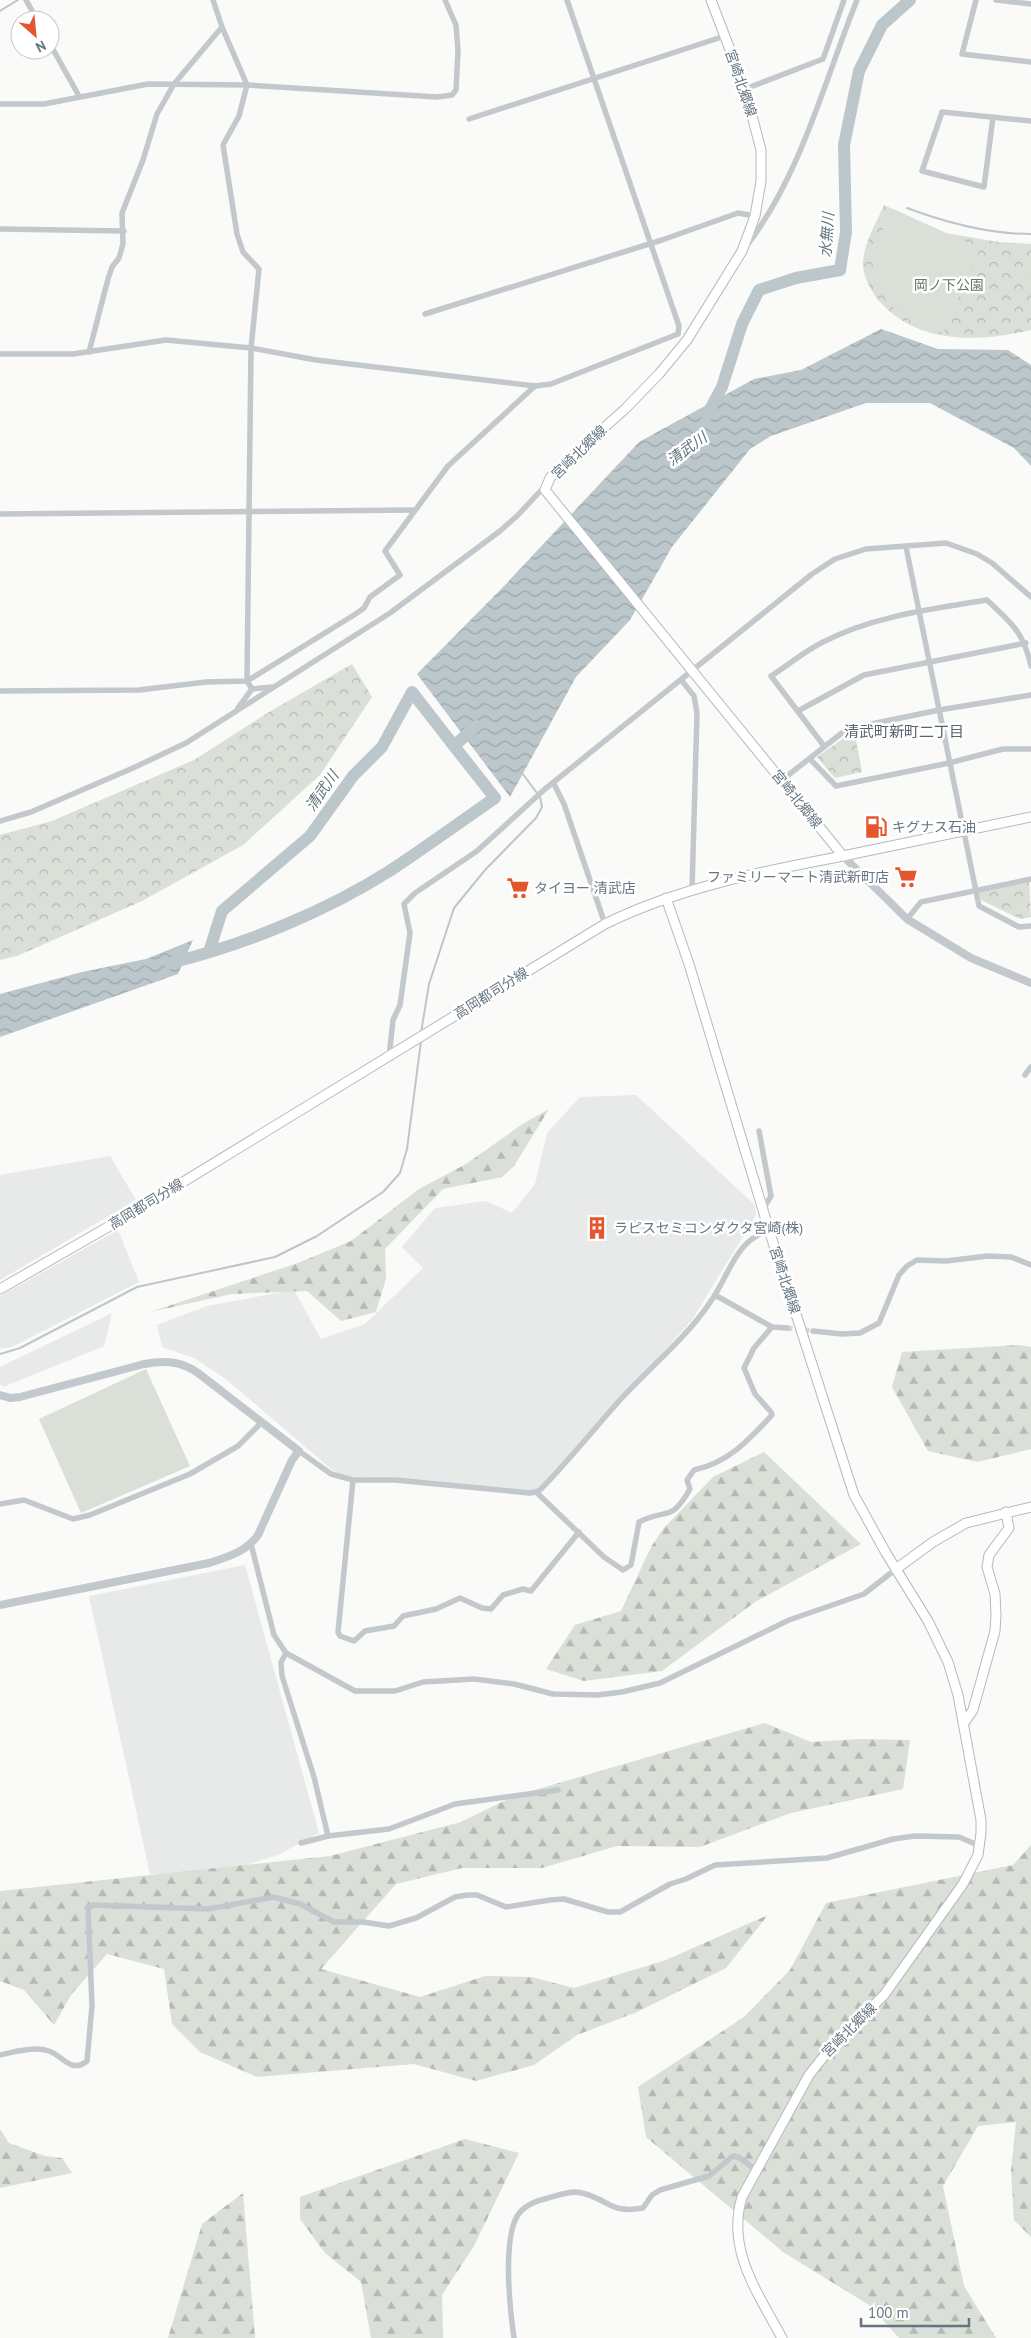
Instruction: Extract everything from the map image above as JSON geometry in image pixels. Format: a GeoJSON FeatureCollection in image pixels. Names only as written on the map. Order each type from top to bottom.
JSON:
{"type":"FeatureCollection","features":[{"type":"Feature","properties":{"kind":"main road","name":"宮崎北郷線"},"geometry":{"type":"LineString","coordinates":[[711,0],[745,89],[761,150],[761,182],[755,216],[742,251],[687,340],[659,374],[625,409],[558,469],[547,488],[691,671],[782,780],[842,856]]}},
{"type":"Feature","properties":{"kind":"main road","name":"高岡都司分線"},"geometry":{"type":"LineString","coordinates":[[0,1289],[134,1212],[605,924],[633,910],[692,890],[773,870],[1031,817]]}},
{"type":"Feature","properties":{"kind":"main road","name":"宮崎北郷線"},"geometry":{"type":"LineString","coordinates":[[666,898],[689,964],[769,1230],[854,1495],[941,1645],[954,1679],[964,1723],[981,1820],[980,1846],[973,1867],[963,1884],[900,1975],[871,2009],[832,2046],[809,2075],[755,2170],[738,2210],[736,2230],[738,2249],[782,2338]]}},
{"type":"Feature","properties":{"kind":"main road"},"geometry":{"type":"LineString","coordinates":[[896,1569],[948,1532],[966,1524],[1031,1507]]}},
{"type":"Feature","properties":{"kind":"main road"},"geometry":{"type":"LineString","coordinates":[[964,1723],[974,1710],[995,1631],[994,1594],[987,1567],[989,1555],[1009,1528],[1006,1512]]}},
{"type":"Feature","properties":{"kind":"street"},"geometry":{"type":"LineString","coordinates":[[213,0],[222,27],[247,85],[239,116],[223,146],[236,234],[243,252],[259,269],[251,348],[247,681],[252,689]]}},
{"type":"Feature","properties":{"kind":"street"},"geometry":{"type":"LineString","coordinates":[[0,104],[44,104],[148,84],[247,85],[437,97],[452,95],[456,90],[458,50],[456,25],[445,0]]}},
{"type":"Feature","properties":{"kind":"street"},"geometry":{"type":"LineString","coordinates":[[567,0],[679,326],[678,334]]}},
{"type":"Feature","properties":{"kind":"street"},"geometry":{"type":"LineString","coordinates":[[745,89],[823,59],[844,0]]}},
{"type":"Feature","properties":{"kind":"street"},"geometry":{"type":"LineString","coordinates":[[742,251],[769,213],[798,155],[815,116],[857,0]]}},
{"type":"Feature","properties":{"kind":"street"},"geometry":{"type":"LineString","coordinates":[[976,0],[962,54],[1031,62]]}},
{"type":"Feature","properties":{"kind":"street"},"geometry":{"type":"LineString","coordinates":[[996,0],[1031,4]]}},
{"type":"Feature","properties":{"kind":"street"},"geometry":{"type":"LineString","coordinates":[[89,352],[108,279],[112,267],[119,258],[123,244],[122,213],[143,160],[157,114],[174,84],[222,27]]}},
{"type":"Feature","properties":{"kind":"street"},"geometry":{"type":"LineString","coordinates":[[470,120],[725,36]]}},
{"type":"Feature","properties":{"kind":"street"},"geometry":{"type":"LineString","coordinates":[[59,60],[79,96]]}},
{"type":"Feature","properties":{"kind":"street"},"geometry":{"type":"LineString","coordinates":[[993,118],[984,187],[922,171],[942,112],[1031,121]]}},
{"type":"Feature","properties":{"kind":"street"},"geometry":{"type":"LineString","coordinates":[[425,314],[651,243],[738,213],[755,216]]}},
{"type":"Feature","properties":{"kind":"street"},"geometry":{"type":"LineString","coordinates":[[0,229],[124,231]]}},
{"type":"Feature","properties":{"kind":"street"},"geometry":{"type":"LineString","coordinates":[[678,334],[687,340]]}},
{"type":"Feature","properties":{"kind":"street"},"geometry":{"type":"LineString","coordinates":[[0,354],[52,355],[89,352],[166,340],[251,348],[316,360],[535,386],[551,384],[625,353],[678,334]]}},
{"type":"Feature","properties":{"kind":"street"},"geometry":{"type":"LineString","coordinates":[[0,691],[139,690],[206,682],[247,681],[354,615],[364,608],[370,596],[400,575],[385,551],[460,453],[535,386]]}},
{"type":"Feature","properties":{"kind":"street"},"geometry":{"type":"LineString","coordinates":[[0,821],[31,812],[186,743],[361,633],[411,598],[500,531],[547,488]]}},
{"type":"Feature","properties":{"kind":"street"},"geometry":{"type":"LineString","coordinates":[[0,514],[415,510]]}},
{"type":"Feature","properties":{"kind":"street"},"geometry":{"type":"LineString","coordinates":[[389,1057],[393,1020],[400,1006],[410,933],[404,904],[415,892],[477,851],[545,789],[554,784],[682,681],[691,671],[794,587],[835,559],[866,549],[946,543],[977,554],[992,563],[1031,597]]}},
{"type":"Feature","properties":{"kind":"street"},"geometry":{"type":"LineString","coordinates":[[906,547],[979,906],[1019,927],[1031,926]]}},
{"type":"Feature","properties":{"kind":"street"},"geometry":{"type":"LineString","coordinates":[[824,746],[771,676],[822,642],[858,627],[919,611],[987,600],[1018,629],[1026,643],[1031,666]]}},
{"type":"Feature","properties":{"kind":"street"},"geometry":{"type":"LineString","coordinates":[[798,711],[864,674],[1026,643]]}},
{"type":"Feature","properties":{"kind":"street"},"geometry":{"type":"LineString","coordinates":[[682,681],[694,696],[697,713],[692,890]]}},
{"type":"Feature","properties":{"kind":"street"},"geometry":{"type":"LineString","coordinates":[[235,712],[252,689],[274,687]]}},
{"type":"Feature","properties":{"kind":"street"},"geometry":{"type":"LineString","coordinates":[[782,780],[847,730],[939,710],[1031,695]]}},
{"type":"Feature","properties":{"kind":"street"},"geometry":{"type":"LineString","coordinates":[[810,759],[836,786],[949,763],[1003,749],[1031,749]]}},
{"type":"Feature","properties":{"kind":"street"},"geometry":{"type":"LineString","coordinates":[[554,784],[564,804],[605,924]]}},
{"type":"Feature","properties":{"kind":"street"},"geometry":{"type":"LineString","coordinates":[[842,856],[907,919],[971,958],[1031,984]]}},
{"type":"Feature","properties":{"kind":"street"},"geometry":{"type":"LineString","coordinates":[[907,919],[921,902],[1031,879]]}},
{"type":"Feature","properties":{"kind":"street"},"geometry":{"type":"LineString","coordinates":[[1025,1074],[1031,1067]]}},
{"type":"Feature","properties":{"kind":"street"},"geometry":{"type":"LineString","coordinates":[[759,1131],[771,1196],[763,1209]]}},
{"type":"Feature","properties":{"kind":"street"},"geometry":{"type":"LineString","coordinates":[[536,1492],[544,1486],[620,1400],[698,1320],[715,1295],[742,1245],[755,1235],[769,1230]]}},
{"type":"Feature","properties":{"kind":"street"},"geometry":{"type":"LineString","coordinates":[[813,1330],[842,1334],[860,1333],[874,1326],[884,1316],[899,1275],[907,1266],[917,1260],[946,1261],[988,1256],[1011,1257],[1031,1265]]}},
{"type":"Feature","properties":{"kind":"street"},"geometry":{"type":"LineString","coordinates":[[715,1295],[772,1327],[787,1328]]}},
{"type":"Feature","properties":{"kind":"street"},"geometry":{"type":"LineString","coordinates":[[0,1395],[10,1398],[20,1397],[121,1370],[167,1361],[189,1366],[331,1474],[353,1480],[395,1480],[536,1492],[604,1557],[623,1570],[631,1566],[640,1522],[651,1516],[668,1515],[680,1506],[690,1489],[687,1480],[694,1470],[707,1468],[727,1458],[743,1446],[772,1416],[771,1412],[755,1394],[744,1368],[754,1348],[772,1327]]}},
{"type":"Feature","properties":{"kind":"street"},"geometry":{"type":"LineString","coordinates":[[0,1504],[24,1500],[72,1519],[90,1515],[190,1474],[238,1446],[262,1422]]}},
{"type":"Feature","properties":{"kind":"street"},"geometry":{"type":"LineString","coordinates":[[0,1605],[209,1563],[231,1556],[252,1544],[292,1460],[299,1451]]}},
{"type":"Feature","properties":{"kind":"street"},"geometry":{"type":"LineString","coordinates":[[353,1480],[338,1632],[340,1636],[354,1641],[365,1631],[394,1626],[403,1616],[436,1610],[452,1600],[460,1598],[482,1608],[491,1609],[503,1595],[523,1589],[531,1591],[579,1532]]}},
{"type":"Feature","properties":{"kind":"street"},"geometry":{"type":"LineString","coordinates":[[252,1544],[274,1635],[286,1654],[355,1691],[395,1691],[423,1682],[474,1679],[514,1684],[553,1694],[605,1694],[660,1683],[789,1620],[864,1594],[896,1569]]}},
{"type":"Feature","properties":{"kind":"street"},"geometry":{"type":"LineString","coordinates":[[286,1654],[281,1662],[282,1676],[314,1777],[328,1836]]}},
{"type":"Feature","properties":{"kind":"street"},"geometry":{"type":"LineString","coordinates":[[301,1842],[328,1836],[389,1830],[455,1804],[558,1790]]}},
{"type":"Feature","properties":{"kind":"street"},"geometry":{"type":"LineString","coordinates":[[0,2055],[24,2051],[49,2051],[73,2066],[82,2065],[88,2061],[92,2006],[88,1907],[93,1905],[199,1910],[274,1897],[300,1904],[315,1914],[338,1923],[364,1922],[389,1926],[416,1918],[455,1897],[467,1895],[477,1895],[506,1907],[564,1899],[608,1912],[620,1912],[670,1884],[686,1879],[715,1865],[827,1858],[893,1839],[915,1836],[959,1837],[980,1846]]}},
{"type":"Feature","properties":{"kind":"street"},"geometry":{"type":"LineString","coordinates":[[514,2338],[509,2297],[511,2232],[517,2215],[525,2207],[556,2196],[581,2192],[618,2210],[632,2210],[644,2208],[652,2194],[660,2190],[709,2176],[733,2156],[740,2158],[755,2170]]}},
{"type":"Feature","properties":{"kind":"shaded area"},"geometry":{"type":"Polygon","coordinates":[[[636,1095],[755,1205],[756,1215],[692,1320],[535,1494],[338,1475],[227,1380],[194,1358],[162,1347],[157,1325],[207,1306],[294,1290],[321,1339],[365,1324],[423,1268],[402,1247],[435,1208],[486,1201],[512,1213],[535,1184],[547,1133],[580,1097],[636,1095]]]}},
{"type":"Feature","properties":{"kind":"shaded area"},"geometry":{"type":"Polygon","coordinates":[[[110,1156],[136,1200],[0,1280],[0,1175],[110,1156]]]}},
{"type":"Feature","properties":{"kind":"shaded area"},"geometry":{"type":"Polygon","coordinates":[[[118,1230],[139,1282],[12,1347],[0,1349],[0,1296],[118,1230]]]}},
{"type":"Feature","properties":{"kind":"shaded area"},"geometry":{"type":"Polygon","coordinates":[[[112,1313],[104,1346],[3,1387],[0,1384],[0,1367],[112,1313]]]}},
{"type":"Feature","properties":{"kind":"shaded area"},"geometry":{"type":"Polygon","coordinates":[[[245,1565],[319,1833],[278,1855],[214,1875],[150,1874],[89,1596],[245,1565]]]}},
{"type":"Feature","properties":{"kind":"green space","name":"岡ノ下公園"},"geometry":{"type":"Polygon","coordinates":[[[884,205],[945,233],[999,242],[1031,244],[1031,330],[992,337],[952,337],[914,327],[897,317],[874,294],[868,284],[863,267],[864,255],[871,232],[884,205]]]}},
{"type":"Feature","properties":{"kind":"green space"},"geometry":{"type":"Polygon","coordinates":[[[893,209],[966,242],[974,247],[978,253],[944,332],[929,329],[902,315],[881,292],[875,278],[873,263],[875,247],[893,209]]]}},
{"type":"Feature","properties":{"kind":"green space"},"geometry":{"type":"Polygon","coordinates":[[[1031,261],[1031,294],[1024,262],[1031,261]]]}},
{"type":"Feature","properties":{"kind":"green space"},"geometry":{"type":"Polygon","coordinates":[[[352,664],[372,697],[320,775],[243,845],[142,901],[17,956],[0,960],[0,835],[52,821],[194,760],[269,712],[352,664]]]}},
{"type":"Feature","properties":{"kind":"green space"},"geometry":{"type":"Polygon","coordinates":[[[855,734],[862,772],[835,778],[817,757],[844,738],[855,734]]]}},
{"type":"Feature","properties":{"kind":"green space"},"geometry":{"type":"Polygon","coordinates":[[[1029,882],[1031,917],[1020,919],[981,900],[979,891],[1029,882]]]}},
{"type":"Feature","properties":{"kind":"green space"},"geometry":{"type":"Polygon","coordinates":[[[549,1109],[514,1166],[502,1177],[443,1189],[385,1249],[386,1279],[376,1312],[341,1321],[307,1291],[232,1294],[150,1312],[298,1263],[351,1241],[419,1189],[466,1164],[524,1123],[549,1109]]]}},
{"type":"Feature","properties":{"kind":"green space"},"geometry":{"type":"Polygon","coordinates":[[[1019,1345],[1031,1347],[1031,1449],[977,1462],[928,1451],[892,1387],[902,1352],[1019,1345]]]}},
{"type":"Feature","properties":{"kind":"green space"},"geometry":{"type":"Polygon","coordinates":[[[146,1369],[190,1466],[81,1513],[39,1419],[146,1369]]]}},
{"type":"Feature","properties":{"kind":"green space"},"geometry":{"type":"Polygon","coordinates":[[[764,1452],[861,1544],[755,1602],[662,1671],[584,1681],[546,1669],[575,1625],[621,1611],[651,1547],[663,1529],[713,1477],[764,1452]]]}},
{"type":"Feature","properties":{"kind":"green space"},"geometry":{"type":"Polygon","coordinates":[[[765,1723],[811,1742],[860,1739],[910,1740],[903,1789],[791,1813],[700,1847],[617,1846],[542,1868],[462,1868],[396,1884],[321,1969],[420,1997],[485,1976],[531,1977],[574,1988],[666,1960],[768,1915],[726,1968],[637,2012],[577,2035],[534,2065],[476,2081],[414,2064],[257,2077],[200,2052],[172,2024],[164,1969],[107,1954],[71,1995],[54,2025],[24,1990],[0,1981],[0,1891],[330,1856],[461,1822],[514,1796],[765,1723]]]}},
{"type":"Feature","properties":{"kind":"green space"},"geometry":{"type":"Polygon","coordinates":[[[1031,1845],[1031,2237],[1014,2220],[1011,2170],[1016,2122],[978,2126],[943,2186],[964,2286],[996,2338],[899,2338],[869,2305],[783,2252],[646,2137],[638,2087],[744,2017],[790,1970],[826,1903],[1013,1865],[1031,1845]]]}},
{"type":"Feature","properties":{"kind":"green space"},"geometry":{"type":"Polygon","coordinates":[[[0,2129],[9,2143],[45,2156],[62,2158],[72,2173],[0,2188],[0,2129]]]}},
{"type":"Feature","properties":{"kind":"green space"},"geometry":{"type":"Polygon","coordinates":[[[465,2139],[519,2153],[474,2246],[442,2295],[443,2338],[371,2338],[361,2282],[325,2253],[300,2219],[300,2197],[465,2139]]]}},
{"type":"Feature","properties":{"kind":"green space"},"geometry":{"type":"Polygon","coordinates":[[[243,2193],[255,2338],[168,2338],[202,2224],[243,2193]]]}},
{"type":"Feature","properties":{"kind":"water"},"geometry":{"type":"Polygon","coordinates":[[[881,329],[938,349],[1008,350],[1031,365],[1031,466],[1014,448],[930,403],[866,403],[771,436],[750,449],[672,547],[630,620],[576,677],[510,797],[417,674],[505,585],[639,442],[754,379],[801,370],[881,329]]]}},
{"type":"Feature","properties":{"kind":"water"},"geometry":{"type":"Polygon","coordinates":[[[193,940],[178,974],[0,1037],[0,994],[82,972],[146,959],[193,940]]]}},
{"type":"Feature","properties":{"kind":"waterway"},"geometry":{"type":"LineString","coordinates":[[0,11],[18,0]]}},
{"type":"Feature","properties":{"kind":"waterway","name":"水無川"},"geometry":{"type":"LineString","coordinates":[[707,415],[722,387],[742,324],[759,290],[796,278],[840,270],[846,232],[844,145],[859,71],[882,25],[910,0]]}},
{"type":"Feature","properties":{"kind":"waterway"},"geometry":{"type":"LineString","coordinates":[[907,208],[968,227],[999,232],[1031,234]]}},
{"type":"Feature","properties":{"kind":"waterway","name":"清武川"},"geometry":{"type":"LineString","coordinates":[[209,952],[222,911],[310,836],[353,776],[382,747],[412,692],[454,746]]}},
{"type":"Feature","properties":{"kind":"waterway","name":"清武川"},"geometry":{"type":"LineString","coordinates":[[170,963],[227,947],[284,925],[340,899],[391,870],[495,798],[454,746],[476,726]]}},
{"type":"Feature","properties":{"kind":"waterway"},"geometry":{"type":"LineString","coordinates":[[522,773],[537,793]]}},
{"type":"Feature","properties":{"kind":"waterway"},"geometry":{"type":"LineString","coordinates":[[421,1033],[429,984],[454,908],[485,870],[536,818],[542,807],[540,797]]}},
{"type":"Feature","properties":{"kind":"waterway"},"geometry":{"type":"LineString","coordinates":[[0,1354],[20,1348],[137,1287],[275,1257],[317,1236],[383,1192],[400,1173],[407,1149],[421,1041]]}},
{"type":"Feature","properties":{"kind":"tunnel"},"geometry":{"type":"LineString","coordinates":[[787,1328],[813,1331]]}},
{"type":"Feature","properties":{"kind":"place","name":"キグナス石油"},"geometry":{"type":"Point","coordinates":[876,827]}},
{"type":"Feature","properties":{"kind":"place","name":"ファミリーマート清武新町店"},"geometry":{"type":"Point","coordinates":[906,877]}},
{"type":"Feature","properties":{"kind":"place","name":"タイヨー 清武店"},"geometry":{"type":"Point","coordinates":[518,888]}},
{"type":"Feature","properties":{"kind":"place","name":"ラピスセミコンダクタ宮崎(株)"},"geometry":{"type":"Point","coordinates":[597,1228]}},
{"type":"Feature","properties":{"kind":"district","name":"清武町新町二丁目"},"geometry":{"type":"Point","coordinates":[904,732]}}]}
